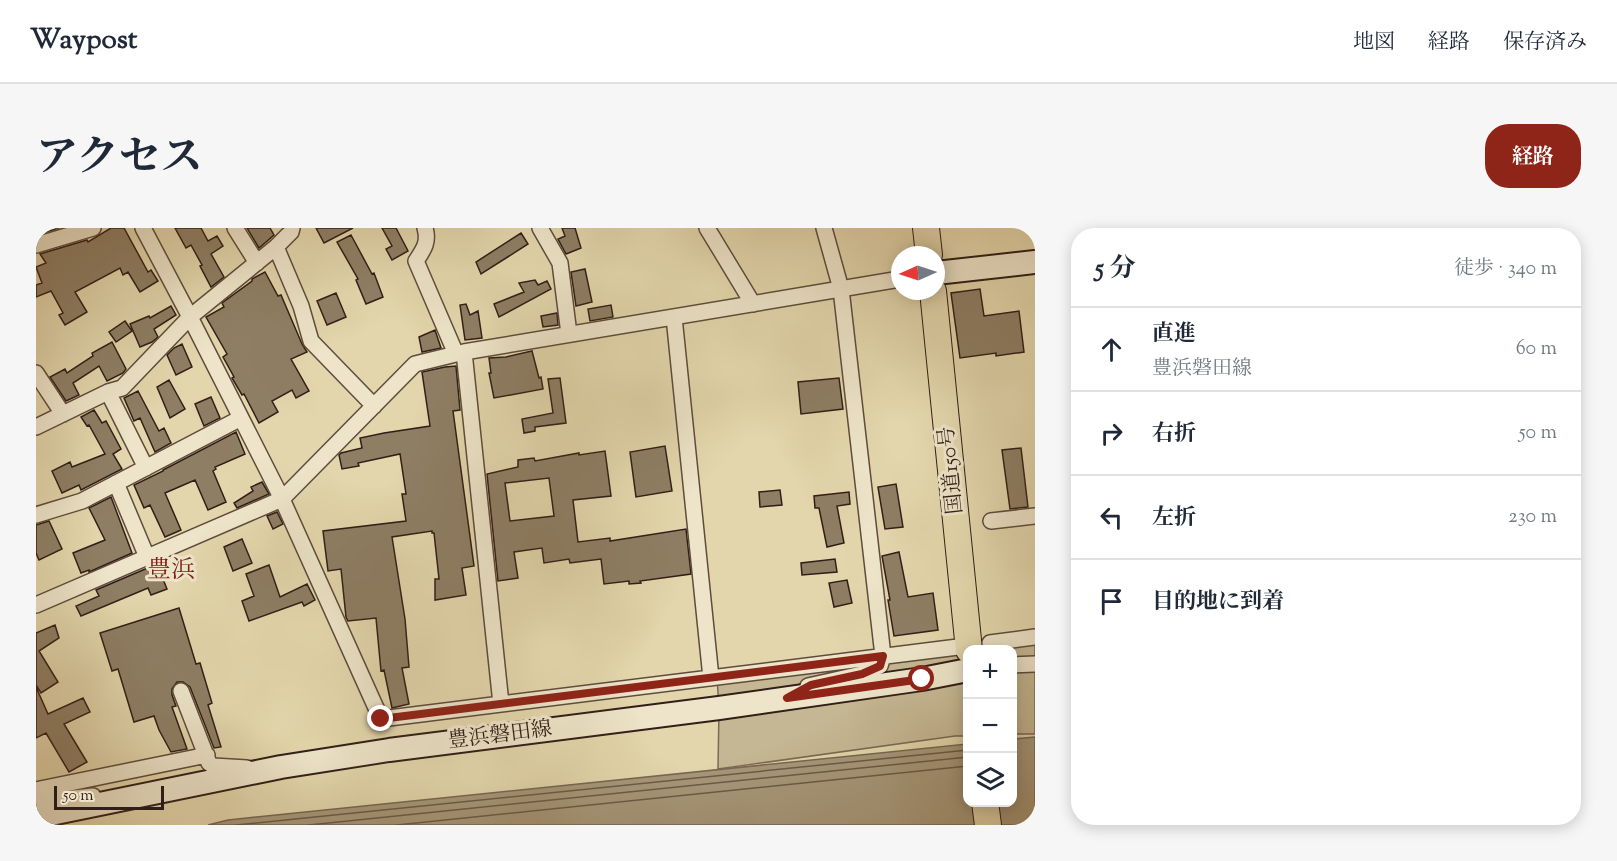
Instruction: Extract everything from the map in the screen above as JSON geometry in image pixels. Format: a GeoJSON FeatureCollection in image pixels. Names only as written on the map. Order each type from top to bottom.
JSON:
{"type":"FeatureCollection","features":[{"type":"Feature","properties":{"kind":"highway"},"geometry":{"type":"LineString","coordinates":[[926,228],[928,246]]}},
{"type":"Feature","properties":{"kind":"highway","name":"国道150号"},"geometry":{"type":"LineString","coordinates":[[934,300],[972,645]]}},
{"type":"Feature","properties":{"kind":"highway"},"geometry":{"type":"LineString","coordinates":[[986,807],[988,825]]}},
{"type":"Feature","properties":{"kind":"main road"},"geometry":{"type":"LineString","coordinates":[[945,272],[1035,262]]}},
{"type":"Feature","properties":{"kind":"main road","name":"豊浜磐田線"},"geometry":{"type":"LineString","coordinates":[[36,817],[271,769],[389,750],[787,698],[963,671]]}},
{"type":"Feature","properties":{"kind":"street"},"geometry":{"type":"LineString","coordinates":[[36,245],[93,228]]}},
{"type":"Feature","properties":{"kind":"street"},"geometry":{"type":"LineString","coordinates":[[143,228],[282,499],[381,719],[963,648]]}},
{"type":"Feature","properties":{"kind":"street"},"geometry":{"type":"LineString","coordinates":[[235,228],[257,263]]}},
{"type":"Feature","properties":{"kind":"street"},"geometry":{"type":"LineString","coordinates":[[36,427],[122,387],[190,317],[276,247],[291,232],[292,228]]}},
{"type":"Feature","properties":{"kind":"street"},"geometry":{"type":"LineString","coordinates":[[425,228],[426,245],[416,261],[460,353],[501,704]]}},
{"type":"Feature","properties":{"kind":"street"},"geometry":{"type":"LineString","coordinates":[[540,228],[560,263],[568,334]]}},
{"type":"Feature","properties":{"kind":"street"},"geometry":{"type":"LineString","coordinates":[[708,228],[753,304]]}},
{"type":"Feature","properties":{"kind":"street"},"geometry":{"type":"LineString","coordinates":[[787,698],[811,685],[862,674],[880,666],[883,656],[841,289],[824,228]]}},
{"type":"Feature","properties":{"kind":"street"},"geometry":{"type":"LineString","coordinates":[[276,247],[301,306],[311,341],[374,406]]}},
{"type":"Feature","properties":{"kind":"street"},"geometry":{"type":"LineString","coordinates":[[38,599],[147,557],[282,499],[415,364],[460,353],[568,334],[891,281]]}},
{"type":"Feature","properties":{"kind":"street"},"geometry":{"type":"LineString","coordinates":[[674,317],[711,678]]}},
{"type":"Feature","properties":{"kind":"street"},"geometry":{"type":"LineString","coordinates":[[36,373],[63,414]]}},
{"type":"Feature","properties":{"kind":"street"},"geometry":{"type":"LineString","coordinates":[[108,392],[146,468]]}},
{"type":"Feature","properties":{"kind":"street"},"geometry":{"type":"LineString","coordinates":[[36,515],[82,501],[241,418]]}},
{"type":"Feature","properties":{"kind":"street"},"geometry":{"type":"LineString","coordinates":[[116,483],[147,557]]}},
{"type":"Feature","properties":{"kind":"street"},"geometry":{"type":"LineString","coordinates":[[992,520],[1035,516]]}},
{"type":"Feature","properties":{"kind":"street"},"geometry":{"type":"LineString","coordinates":[[985,645],[1035,637]]}},
{"type":"Feature","properties":{"kind":"street"},"geometry":{"type":"LineString","coordinates":[[1017,665],[1035,664]]}},
{"type":"Feature","properties":{"kind":"street"},"geometry":{"type":"LineString","coordinates":[[181,691],[209,763],[213,766],[271,769]]}},
{"type":"Feature","properties":{"kind":"street"},"geometry":{"type":"LineString","coordinates":[[36,790],[207,755]]}},
{"type":"Feature","properties":{"kind":"street"},"geometry":{"type":"LineString","coordinates":[[36,802],[113,794],[135,797]]}},
{"type":"Feature","properties":{"kind":"shaded area"},"geometry":{"type":"Polygon","coordinates":[[[1035,644],[1035,734],[1017,734],[1017,646],[1035,644]]]}},
{"type":"Feature","properties":{"kind":"shaded area"},"geometry":{"type":"Polygon","coordinates":[[[963,651],[963,736],[718,769],[717,677],[963,651]]]}},
{"type":"Feature","properties":{"kind":"water"},"geometry":{"type":"Polygon","coordinates":[[[1035,737],[1035,825],[208,825],[228,820],[963,744],[963,807],[1017,807],[1017,739],[1035,737]]]}},
{"type":"Feature","properties":{"kind":"building"},"geometry":{"type":"Polygon","coordinates":[[[36,228],[59,228],[36,235],[36,228]]]}},
{"type":"Feature","properties":{"kind":"building"},"geometry":{"type":"Polygon","coordinates":[[[111,228],[124,228],[148,272],[151,270],[158,281],[140,292],[128,272],[123,275],[120,268],[75,292],[87,312],[65,325],[59,315],[63,313],[51,291],[36,297],[36,285],[42,283],[36,267],[46,263],[40,254],[87,240],[88,242],[111,228]]]}},
{"type":"Feature","properties":{"kind":"building"},"geometry":{"type":"Polygon","coordinates":[[[175,228],[201,228],[208,241],[217,236],[223,246],[211,254],[224,277],[211,287],[191,245],[186,248],[175,228]]]}},
{"type":"Feature","properties":{"kind":"building"},"geometry":{"type":"Polygon","coordinates":[[[247,228],[270,228],[274,235],[259,248],[247,228]]]}},
{"type":"Feature","properties":{"kind":"building"},"geometry":{"type":"Polygon","coordinates":[[[316,228],[353,228],[324,243],[316,228]]]}},
{"type":"Feature","properties":{"kind":"building"},"geometry":{"type":"Polygon","coordinates":[[[382,228],[396,228],[408,251],[392,260],[386,249],[392,246],[382,228]]]}},
{"type":"Feature","properties":{"kind":"building"},"geometry":{"type":"Polygon","coordinates":[[[562,228],[575,228],[581,248],[566,254],[558,239],[565,236],[562,228]]]}},
{"type":"Feature","properties":{"kind":"building"},"geometry":{"type":"Polygon","coordinates":[[[521,233],[528,244],[481,274],[476,262],[521,233]]]}},
{"type":"Feature","properties":{"kind":"building"},"geometry":{"type":"Polygon","coordinates":[[[351,235],[372,274],[374,273],[383,297],[366,304],[356,280],[358,279],[337,242],[351,235]]]}},
{"type":"Feature","properties":{"kind":"building"},"geometry":{"type":"Polygon","coordinates":[[[585,269],[592,302],[576,306],[571,272],[585,269]]]}},
{"type":"Feature","properties":{"kind":"building"},"geometry":{"type":"Polygon","coordinates":[[[265,272],[278,296],[281,295],[307,352],[291,359],[309,391],[296,398],[292,390],[272,401],[278,412],[259,423],[244,394],[242,395],[232,378],[234,377],[223,357],[227,354],[206,317],[224,307],[222,303],[252,279],[265,272]]]}},
{"type":"Feature","properties":{"kind":"building"},"geometry":{"type":"Polygon","coordinates":[[[535,280],[538,285],[547,281],[551,289],[499,317],[494,304],[524,292],[519,283],[535,280]]]}},
{"type":"Feature","properties":{"kind":"building"},"geometry":{"type":"Polygon","coordinates":[[[980,289],[984,316],[1019,311],[1024,352],[960,358],[951,293],[980,289]]]}},
{"type":"Feature","properties":{"kind":"building"},"geometry":{"type":"Polygon","coordinates":[[[336,293],[346,317],[327,325],[317,301],[336,293]]]}},
{"type":"Feature","properties":{"kind":"building"},"geometry":{"type":"Polygon","coordinates":[[[466,304],[470,315],[478,311],[482,338],[465,340],[460,305],[466,304]]]}},
{"type":"Feature","properties":{"kind":"building"},"geometry":{"type":"Polygon","coordinates":[[[611,305],[613,317],[590,321],[588,309],[611,305]]]}},
{"type":"Feature","properties":{"kind":"building"},"geometry":{"type":"Polygon","coordinates":[[[171,306],[176,315],[154,329],[158,337],[140,347],[130,324],[149,316],[150,318],[171,306]]]}},
{"type":"Feature","properties":{"kind":"building"},"geometry":{"type":"Polygon","coordinates":[[[557,313],[558,325],[543,327],[541,316],[557,313]]]}},
{"type":"Feature","properties":{"kind":"building"},"geometry":{"type":"Polygon","coordinates":[[[125,321],[132,331],[116,342],[109,332],[125,321]]]}},
{"type":"Feature","properties":{"kind":"building"},"geometry":{"type":"Polygon","coordinates":[[[435,330],[441,348],[422,352],[419,337],[435,330]]]}},
{"type":"Feature","properties":{"kind":"building"},"geometry":{"type":"Polygon","coordinates":[[[112,342],[126,369],[123,373],[107,381],[99,366],[73,383],[79,395],[66,401],[50,377],[65,369],[67,373],[93,356],[92,353],[112,342]]]}},
{"type":"Feature","properties":{"kind":"building"},"geometry":{"type":"Polygon","coordinates":[[[182,344],[192,367],[176,375],[167,355],[182,344]]]}},
{"type":"Feature","properties":{"kind":"building"},"geometry":{"type":"Polygon","coordinates":[[[532,351],[543,389],[494,398],[489,373],[491,373],[489,358],[532,351]]]}},
{"type":"Feature","properties":{"kind":"building"},"geometry":{"type":"Polygon","coordinates":[[[456,366],[460,410],[453,411],[474,566],[462,568],[466,595],[435,600],[435,579],[439,579],[434,533],[432,531],[392,537],[405,619],[409,667],[402,668],[409,704],[392,708],[384,670],[381,671],[376,618],[348,621],[341,569],[328,571],[323,531],[406,521],[402,494],[406,494],[400,454],[358,463],[359,466],[342,469],[339,455],[362,448],[360,438],[430,426],[422,372],[456,366]]]}},
{"type":"Feature","properties":{"kind":"building"},"geometry":{"type":"Polygon","coordinates":[[[560,378],[566,423],[535,427],[535,431],[524,433],[522,419],[553,413],[548,379],[560,378]]]}},
{"type":"Feature","properties":{"kind":"building"},"geometry":{"type":"Polygon","coordinates":[[[839,378],[843,409],[801,414],[798,382],[839,378]]]}},
{"type":"Feature","properties":{"kind":"building"},"geometry":{"type":"Polygon","coordinates":[[[169,380],[185,409],[170,418],[157,387],[169,380]]]}},
{"type":"Feature","properties":{"kind":"building"},"geometry":{"type":"Polygon","coordinates":[[[138,391],[159,431],[164,428],[171,443],[155,452],[140,418],[134,421],[124,398],[138,391]]]}},
{"type":"Feature","properties":{"kind":"building"},"geometry":{"type":"Polygon","coordinates":[[[211,397],[220,418],[204,426],[195,404],[211,397]]]}},
{"type":"Feature","properties":{"kind":"building"},"geometry":{"type":"Polygon","coordinates":[[[94,410],[102,423],[106,421],[121,449],[113,454],[122,469],[81,490],[79,485],[62,493],[52,471],[70,462],[72,467],[105,454],[89,425],[87,426],[81,417],[94,410]]]}},
{"type":"Feature","properties":{"kind":"building"},"geometry":{"type":"Polygon","coordinates":[[[236,432],[245,454],[215,467],[213,471],[226,502],[208,510],[195,480],[165,493],[181,530],[165,537],[150,505],[144,508],[134,485],[236,432]]]}},
{"type":"Feature","properties":{"kind":"building"},"geometry":{"type":"Polygon","coordinates":[[[665,446],[672,491],[636,497],[630,452],[665,446]]]}},
{"type":"Feature","properties":{"kind":"building"},"geometry":{"type":"Polygon","coordinates":[[[1021,448],[1028,507],[1010,509],[1002,450],[1021,448]]]}},
{"type":"Feature","properties":{"kind":"building"},"geometry":{"type":"Polygon","coordinates":[[[605,451],[611,496],[573,500],[578,542],[610,538],[610,541],[686,529],[691,574],[640,581],[641,583],[629,584],[629,581],[604,584],[601,559],[570,563],[569,559],[544,563],[542,548],[514,552],[518,578],[498,581],[487,474],[518,467],[518,460],[534,458],[535,461],[579,453],[579,455],[605,451]],[[549,478],[505,483],[510,521],[554,516],[549,478]]]}},
{"type":"Feature","properties":{"kind":"building"},"geometry":{"type":"Polygon","coordinates":[[[262,482],[269,494],[237,508],[234,503],[253,491],[251,487],[262,482]]]}},
{"type":"Feature","properties":{"kind":"building"},"geometry":{"type":"Polygon","coordinates":[[[896,484],[903,527],[885,529],[878,487],[896,484]]]}},
{"type":"Feature","properties":{"kind":"building"},"geometry":{"type":"Polygon","coordinates":[[[780,490],[782,505],[760,507],[759,492],[780,490]]]}},
{"type":"Feature","properties":{"kind":"building"},"geometry":{"type":"Polygon","coordinates":[[[849,492],[850,504],[837,506],[844,543],[827,547],[819,508],[815,508],[814,496],[849,492]]]}},
{"type":"Feature","properties":{"kind":"building"},"geometry":{"type":"Polygon","coordinates":[[[111,497],[132,553],[89,572],[89,570],[81,573],[73,553],[105,540],[89,508],[111,497]]]}},
{"type":"Feature","properties":{"kind":"building"},"geometry":{"type":"Polygon","coordinates":[[[277,512],[283,524],[273,529],[267,516],[277,512]]]}},
{"type":"Feature","properties":{"kind":"building"},"geometry":{"type":"Polygon","coordinates":[[[49,521],[62,549],[39,560],[36,553],[36,525],[49,521]]]}},
{"type":"Feature","properties":{"kind":"building"},"geometry":{"type":"Polygon","coordinates":[[[242,539],[252,563],[233,571],[224,547],[242,539]]]}},
{"type":"Feature","properties":{"kind":"building"},"geometry":{"type":"Polygon","coordinates":[[[899,552],[908,597],[933,593],[938,630],[894,636],[882,556],[899,552]]]}},
{"type":"Feature","properties":{"kind":"building"},"geometry":{"type":"Polygon","coordinates":[[[835,559],[837,572],[802,575],[801,563],[835,559]]]}},
{"type":"Feature","properties":{"kind":"building"},"geometry":{"type":"Polygon","coordinates":[[[157,564],[167,589],[151,595],[148,588],[81,616],[76,606],[99,596],[96,590],[157,564]]]}},
{"type":"Feature","properties":{"kind":"building"},"geometry":{"type":"Polygon","coordinates":[[[269,565],[280,597],[307,584],[315,600],[304,606],[302,602],[249,621],[242,601],[254,596],[246,574],[269,565]]]}},
{"type":"Feature","properties":{"kind":"building"},"geometry":{"type":"Polygon","coordinates":[[[847,580],[852,603],[834,607],[829,583],[847,580]]]}},
{"type":"Feature","properties":{"kind":"building"},"geometry":{"type":"Polygon","coordinates":[[[179,608],[196,664],[200,663],[212,703],[208,705],[221,747],[214,748],[190,687],[183,682],[177,682],[172,689],[176,706],[172,707],[187,749],[171,752],[154,716],[134,722],[118,669],[112,671],[100,633],[179,608]]]}},
{"type":"Feature","properties":{"kind":"building"},"geometry":{"type":"Polygon","coordinates":[[[55,625],[59,638],[39,651],[58,682],[41,693],[36,685],[36,633],[55,625]]]}},
{"type":"Feature","properties":{"kind":"building"},"geometry":{"type":"Polygon","coordinates":[[[36,687],[48,714],[83,698],[90,712],[64,724],[87,762],[69,772],[46,733],[36,738],[36,687]]]}},
{"type":"Feature","properties":{"kind":"district","name":"豊浜"},"geometry":{"type":"Point","coordinates":[171,571]}},
{"type":"Feature","properties":{"kind":"route"},"geometry":{"type":"LineString","coordinates":[[381,719],[883,656],[880,666],[862,674],[811,685],[787,698],[922,679]]}}]}
